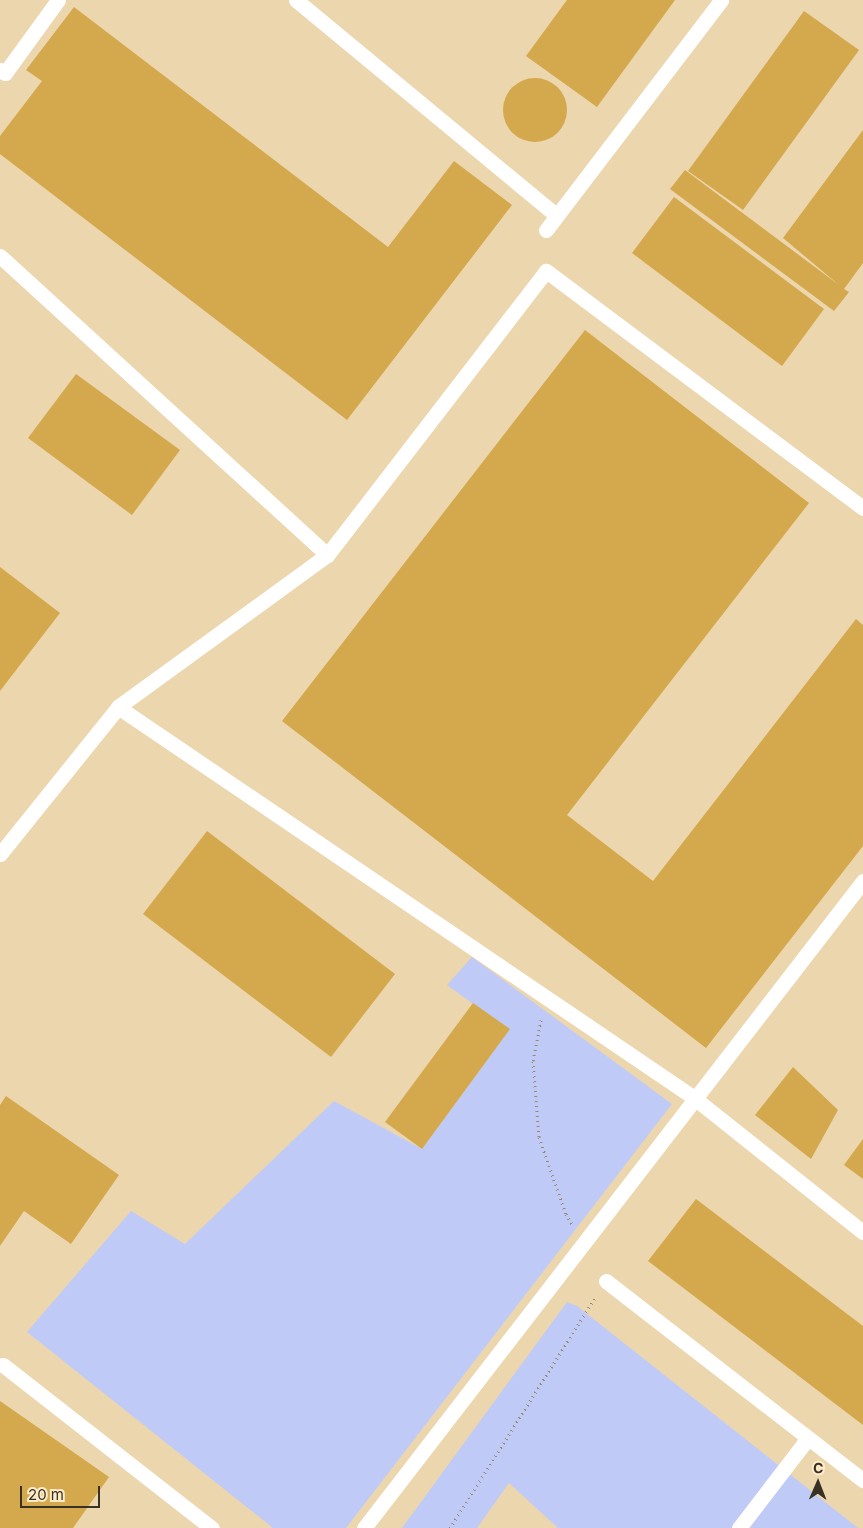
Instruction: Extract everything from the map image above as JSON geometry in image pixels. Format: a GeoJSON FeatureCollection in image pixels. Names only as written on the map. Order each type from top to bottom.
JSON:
{"type":"FeatureCollection","features":[{"type":"Feature","properties":{"kind":"lane"},"geometry":{"type":"LineString","coordinates":[[0,70],[5,73],[58,0]]}},
{"type":"Feature","properties":{"kind":"lane"},"geometry":{"type":"LineString","coordinates":[[296,0],[556,215]]}},
{"type":"Feature","properties":{"kind":"lane"},"geometry":{"type":"LineString","coordinates":[[546,230],[721,0]]}},
{"type":"Feature","properties":{"kind":"lane"},"geometry":{"type":"LineString","coordinates":[[2,262],[327,555]]}},
{"type":"Feature","properties":{"kind":"lane"},"geometry":{"type":"LineString","coordinates":[[0,854],[118,708],[327,555],[546,271],[863,508]]}},
{"type":"Feature","properties":{"kind":"lane"},"geometry":{"type":"LineString","coordinates":[[118,708],[693,1097],[863,1232]]}},
{"type":"Feature","properties":{"kind":"lane"},"geometry":{"type":"LineString","coordinates":[[364,1528],[693,1097],[863,880]]}},
{"type":"Feature","properties":{"kind":"lane"},"geometry":{"type":"LineString","coordinates":[[606,1281],[863,1480]]}},
{"type":"Feature","properties":{"kind":"lane"},"geometry":{"type":"LineString","coordinates":[[3,1365],[212,1528]]}},
{"type":"Feature","properties":{"kind":"lane"},"geometry":{"type":"LineString","coordinates":[[739,1528],[808,1438]]}},
{"type":"Feature","properties":{"kind":"path"},"geometry":{"type":"LineString","coordinates":[[546,998],[533,1061],[539,1137],[566,1214],[584,1240]]}},
{"type":"Feature","properties":{"kind":"path"},"geometry":{"type":"LineString","coordinates":[[450,1528],[606,1281]]}},
{"type":"Feature","properties":{"kind":"shaded area"},"geometry":{"type":"Polygon","coordinates":[[[0,0],[863,0],[863,1528],[0,1528],[0,0]]]}},
{"type":"Feature","properties":{"kind":"shaded area"},"geometry":{"type":"Polygon","coordinates":[[[472,957],[672,1104],[346,1528],[273,1528],[27,1332],[131,1211],[185,1244],[334,1101],[422,1149],[509,1030],[447,985],[472,957]]]}},
{"type":"Feature","properties":{"kind":"shaded area"},"geometry":{"type":"Polygon","coordinates":[[[567,1302],[577,1306],[858,1528],[558,1528],[509,1483],[477,1528],[402,1528],[567,1302]]]}},
{"type":"Feature","properties":{"kind":"building"},"geometry":{"type":"Polygon","coordinates":[[[567,0],[675,0],[597,107],[526,56],[567,0]]]}},
{"type":"Feature","properties":{"kind":"building"},"geometry":{"type":"Polygon","coordinates":[[[74,7],[388,247],[454,161],[512,205],[347,420],[0,154],[0,136],[42,81],[26,70],[74,7]]]}},
{"type":"Feature","properties":{"kind":"building"},"geometry":{"type":"Polygon","coordinates":[[[804,11],[859,50],[743,210],[688,171],[804,11]]]}},
{"type":"Feature","properties":{"kind":"building"},"geometry":{"type":"Polygon","coordinates":[[[535,78],[547,81],[558,87],[564,98],[567,110],[564,122],[558,133],[547,139],[535,142],[523,139],[512,133],[506,122],[503,110],[506,98],[512,87],[523,81],[535,78]]]}},
{"type":"Feature","properties":{"kind":"building"},"geometry":{"type":"Polygon","coordinates":[[[863,130],[863,263],[844,289],[849,292],[834,311],[670,189],[685,170],[839,285],[783,238],[863,130]]]}},
{"type":"Feature","properties":{"kind":"building"},"geometry":{"type":"Polygon","coordinates":[[[674,197],[824,309],[782,366],[632,253],[674,197]]]}},
{"type":"Feature","properties":{"kind":"building"},"geometry":{"type":"Polygon","coordinates":[[[585,330],[809,503],[567,815],[653,881],[856,619],[863,625],[863,846],[706,1048],[282,721],[585,330]]]}},
{"type":"Feature","properties":{"kind":"building"},"geometry":{"type":"Polygon","coordinates":[[[76,374],[180,450],[132,515],[28,438],[76,374]]]}},
{"type":"Feature","properties":{"kind":"building"},"geometry":{"type":"Polygon","coordinates":[[[0,567],[60,613],[0,691],[0,567]]]}},
{"type":"Feature","properties":{"kind":"building"},"geometry":{"type":"Polygon","coordinates":[[[207,831],[395,974],[331,1057],[143,914],[207,831]]]}},
{"type":"Feature","properties":{"kind":"building"},"geometry":{"type":"Polygon","coordinates":[[[473,1003],[510,1029],[422,1149],[385,1122],[473,1003]]]}},
{"type":"Feature","properties":{"kind":"building"},"geometry":{"type":"Polygon","coordinates":[[[793,1067],[838,1110],[811,1159],[755,1115],[793,1067]]]}},
{"type":"Feature","properties":{"kind":"building"},"geometry":{"type":"Polygon","coordinates":[[[6,1096],[119,1175],[71,1244],[24,1211],[0,1246],[0,1105],[6,1096]]]}},
{"type":"Feature","properties":{"kind":"building"},"geometry":{"type":"Polygon","coordinates":[[[863,1139],[863,1179],[844,1165],[863,1139]]]}},
{"type":"Feature","properties":{"kind":"building"},"geometry":{"type":"Polygon","coordinates":[[[696,1199],[863,1326],[863,1425],[648,1261],[696,1199]]]}},
{"type":"Feature","properties":{"kind":"building"},"geometry":{"type":"Polygon","coordinates":[[[0,1401],[109,1477],[73,1528],[0,1528],[0,1401]]]}}]}
